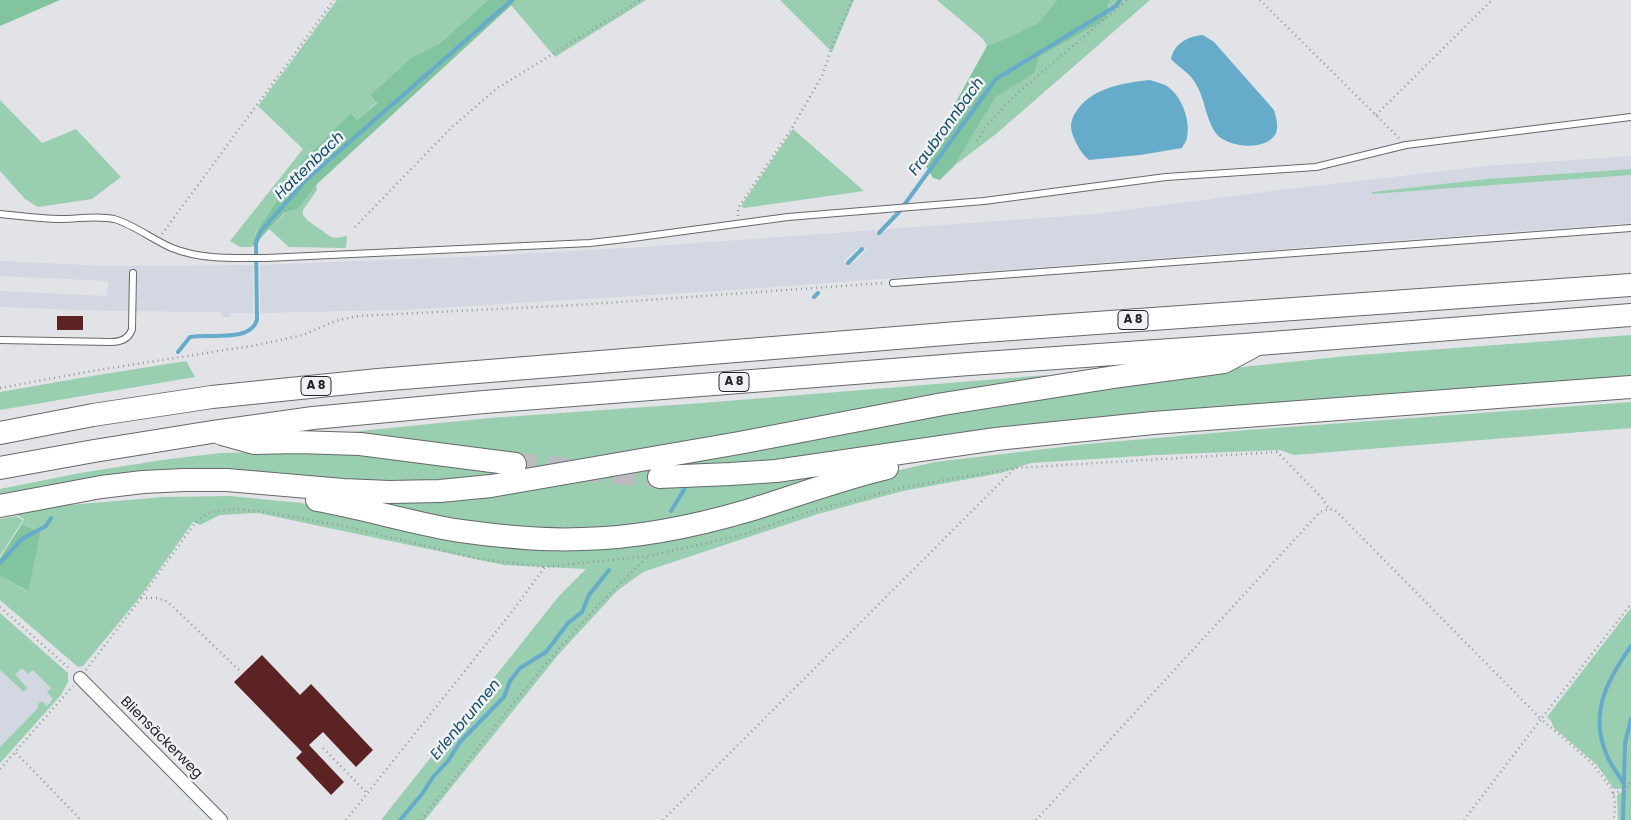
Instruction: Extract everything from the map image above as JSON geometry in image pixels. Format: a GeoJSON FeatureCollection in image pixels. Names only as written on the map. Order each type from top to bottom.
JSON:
{"type":"FeatureCollection","features":[{"type":"Feature","properties":{"kind":"highway","name":"A 8"},"geometry":{"type":"LineString","coordinates":[[0,433],[110,412],[212,396],[406,377],[999,330],[1631,285]]}},
{"type":"Feature","properties":{"kind":"highway","name":"A 8"},"geometry":{"type":"LineString","coordinates":[[0,468],[212,432],[313,418],[560,395],[1631,315]]}},
{"type":"Feature","properties":{"kind":"highway","name":"A 8"},"geometry":{"type":"LineString","coordinates":[[0,506],[101,487],[184,480],[267,483],[389,492],[440,491],[491,486],[739,443],[943,404],[1224,362],[1258,344]]}},
{"type":"Feature","properties":{"kind":"highway"},"geometry":{"type":"LineString","coordinates":[[659,477],[776,470],[946,446],[1153,423],[1631,387]]}},
{"type":"Feature","properties":{"kind":"highway","name":"A 8"},"geometry":{"type":"LineString","coordinates":[[212,432],[254,443],[360,444],[514,464]]}},
{"type":"Feature","properties":{"kind":"highway"},"geometry":{"type":"LineString","coordinates":[[267,483],[299,498],[346,505],[454,530],[509,537],[584,539],[655,532],[714,520],[850,477],[906,464],[946,446]]}},
{"type":"Feature","properties":{"kind":"street","name":"Bliensäckerweg"},"geometry":{"type":"LineString","coordinates":[[80,678],[221,820]]}},
{"type":"Feature","properties":{"kind":"lane"},"geometry":{"type":"LineString","coordinates":[[0,214],[60,219],[114,219],[173,248],[198,255],[224,258],[266,258],[590,243],[668,235],[788,217],[1035,195],[1166,177],[1316,167],[1406,145],[1631,117]]}},
{"type":"Feature","properties":{"kind":"lane"},"geometry":{"type":"LineString","coordinates":[[893,283],[1631,228]]}},
{"type":"Feature","properties":{"kind":"lane"},"geometry":{"type":"LineString","coordinates":[[0,340],[116,342],[125,339],[132,329],[133,273]]}},
{"type":"Feature","properties":{"kind":"path"},"geometry":{"type":"LineString","coordinates":[[156,241],[334,0]]}},
{"type":"Feature","properties":{"kind":"path"},"geometry":{"type":"LineString","coordinates":[[355,227],[445,135],[496,89],[640,0]]}},
{"type":"Feature","properties":{"kind":"path"},"geometry":{"type":"LineString","coordinates":[[738,208],[792,128],[822,76],[832,44],[852,0]]}},
{"type":"Feature","properties":{"kind":"path"},"geometry":{"type":"LineString","coordinates":[[977,141],[987,125],[1014,96],[1127,0]]}},
{"type":"Feature","properties":{"kind":"path"},"geometry":{"type":"LineString","coordinates":[[1260,0],[1406,145]]}},
{"type":"Feature","properties":{"kind":"path"},"geometry":{"type":"LineString","coordinates":[[1376,115],[1492,0]]}},
{"type":"Feature","properties":{"kind":"path"},"geometry":{"type":"LineString","coordinates":[[0,388],[92,371],[257,346],[303,335],[335,322],[358,316],[577,305],[893,283]]}},
{"type":"Feature","properties":{"kind":"path"},"geometry":{"type":"LineString","coordinates":[[0,769],[80,678],[196,523],[206,514],[218,511],[233,509],[259,511],[344,526],[478,559],[545,567],[649,556],[738,536],[812,511],[905,487],[1015,468],[1277,452],[1322,498],[1328,509]]}},
{"type":"Feature","properties":{"kind":"path"},"geometry":{"type":"LineString","coordinates":[[663,820],[1015,468]]}},
{"type":"Feature","properties":{"kind":"path"},"geometry":{"type":"LineString","coordinates":[[1036,820],[1320,512],[1328,509],[1335,510],[1541,719],[1591,762],[1612,789],[1614,820]]}},
{"type":"Feature","properties":{"kind":"path"},"geometry":{"type":"LineString","coordinates":[[420,820],[554,654],[616,587],[649,556]]}},
{"type":"Feature","properties":{"kind":"path"},"geometry":{"type":"LineString","coordinates":[[346,820],[511,613],[545,567]]}},
{"type":"Feature","properties":{"kind":"path"},"geometry":{"type":"LineString","coordinates":[[141,598],[158,598],[168,602],[239,670]]}},
{"type":"Feature","properties":{"kind":"path"},"geometry":{"type":"LineString","coordinates":[[1464,820],[1631,604]]}},
{"type":"Feature","properties":{"kind":"path"},"geometry":{"type":"LineString","coordinates":[[0,607],[80,678]]}},
{"type":"Feature","properties":{"kind":"path"},"geometry":{"type":"LineString","coordinates":[[323,748],[368,793]]}},
{"type":"Feature","properties":{"kind":"path"},"geometry":{"type":"LineString","coordinates":[[15,752],[81,820]]}},
{"type":"Feature","properties":{"kind":"path"},"geometry":{"type":"LineString","coordinates":[[1613,794],[1627,788],[1631,780]]}},
{"type":"Feature","properties":{"kind":"shaded area"},"geometry":{"type":"Polygon","coordinates":[[[1631,156],[1631,169],[1487,179],[1372,192],[1372,194],[1631,175],[1631,223],[734,290],[401,310],[260,313],[260,265],[484,256],[876,230],[874,233],[885,232],[888,229],[1095,214],[1486,166],[1631,156]],[[856,249],[842,263],[854,263],[867,249],[856,249]]]}},
{"type":"Feature","properties":{"kind":"shaded area"},"geometry":{"type":"Polygon","coordinates":[[[0,261],[109,266],[253,265],[253,313],[231,313],[230,317],[222,317],[221,312],[107,311],[0,307],[0,291],[107,296],[108,281],[0,276],[0,261]]]}},
{"type":"Feature","properties":{"kind":"shaded area"},"geometry":{"type":"Polygon","coordinates":[[[0,616],[66,674],[54,701],[0,761],[0,616]]]}},
{"type":"Feature","properties":{"kind":"green space"},"geometry":{"type":"Polygon","coordinates":[[[0,0],[60,0],[0,26],[0,0]]]}},
{"type":"Feature","properties":{"kind":"green space"},"geometry":{"type":"Polygon","coordinates":[[[337,0],[488,0],[439,44],[412,57],[372,93],[377,102],[357,120],[351,113],[299,168],[291,187],[277,200],[255,234],[252,247],[240,247],[230,241],[303,149],[258,106],[337,0]]]}},
{"type":"Feature","properties":{"kind":"green space"},"geometry":{"type":"Polygon","coordinates":[[[488,0],[517,0],[317,184],[298,209],[284,213],[252,247],[258,229],[277,200],[291,187],[302,162],[351,113],[357,120],[377,103],[371,94],[412,57],[439,44],[488,0]]]}},
{"type":"Feature","properties":{"kind":"green space"},"geometry":{"type":"Polygon","coordinates":[[[517,0],[646,0],[555,57],[511,5],[517,0]]]}},
{"type":"Feature","properties":{"kind":"green space"},"geometry":{"type":"Polygon","coordinates":[[[780,0],[854,0],[832,52],[780,0]]]}},
{"type":"Feature","properties":{"kind":"green space"},"geometry":{"type":"Polygon","coordinates":[[[937,0],[1057,0],[1038,23],[987,46],[983,39],[937,0]]]}},
{"type":"Feature","properties":{"kind":"green space"},"geometry":{"type":"Polygon","coordinates":[[[1057,0],[1111,0],[1108,4],[1107,19],[1039,57],[1034,73],[996,97],[954,166],[940,180],[933,178],[923,161],[987,46],[1038,23],[1057,0]]]}},
{"type":"Feature","properties":{"kind":"green space"},"geometry":{"type":"Polygon","coordinates":[[[1111,0],[1150,0],[996,134],[954,166],[996,97],[1033,73],[1039,57],[1107,19],[1108,4],[1111,0]]]}},
{"type":"Feature","properties":{"kind":"green space"},"geometry":{"type":"Polygon","coordinates":[[[0,100],[42,143],[76,129],[121,177],[92,199],[38,207],[25,199],[0,171],[0,100]]]}},
{"type":"Feature","properties":{"kind":"green space"},"geometry":{"type":"Polygon","coordinates":[[[793,129],[864,191],[744,208],[741,206],[793,129]]]}},
{"type":"Feature","properties":{"kind":"green space"},"geometry":{"type":"Polygon","coordinates":[[[1631,169],[1631,175],[1372,194],[1372,192],[1487,179],[1631,169]]]}},
{"type":"Feature","properties":{"kind":"green space"},"geometry":{"type":"Polygon","coordinates":[[[316,184],[317,190],[303,210],[303,215],[331,237],[347,236],[346,248],[289,247],[269,229],[285,213],[298,209],[316,184]]]}},
{"type":"Feature","properties":{"kind":"green space"},"geometry":{"type":"Polygon","coordinates":[[[1631,335],[1631,380],[763,462],[675,465],[844,468],[723,510],[580,533],[467,525],[361,499],[584,479],[1166,375],[1347,356],[1631,335]]]}},
{"type":"Feature","properties":{"kind":"green space"},"geometry":{"type":"Polygon","coordinates":[[[186,361],[195,377],[0,410],[0,392],[186,361]]]}},
{"type":"Feature","properties":{"kind":"green space"},"geometry":{"type":"Polygon","coordinates":[[[1047,375],[1048,378],[497,477],[0,498],[0,489],[80,473],[220,453],[270,452],[330,434],[490,418],[1047,375]]]}},
{"type":"Feature","properties":{"kind":"green space"},"geometry":{"type":"Polygon","coordinates":[[[1631,402],[1631,428],[1294,455],[1280,450],[1031,463],[1001,473],[903,491],[818,514],[643,572],[617,591],[558,655],[425,820],[381,820],[559,596],[586,569],[504,565],[258,513],[220,515],[200,525],[193,522],[140,597],[83,666],[78,667],[0,600],[0,576],[27,591],[41,533],[21,525],[24,519],[15,514],[45,507],[163,497],[230,496],[301,503],[349,513],[594,546],[935,462],[1087,444],[1248,430],[1631,402]]]}},
{"type":"Feature","properties":{"kind":"green space"},"geometry":{"type":"Polygon","coordinates":[[[16,516],[23,520],[0,556],[0,519],[16,516]]]}},
{"type":"Feature","properties":{"kind":"green space"},"geometry":{"type":"Polygon","coordinates":[[[21,525],[41,532],[28,591],[0,576],[0,558],[21,525]]]}},
{"type":"Feature","properties":{"kind":"green space"},"geometry":{"type":"Polygon","coordinates":[[[1631,608],[1631,820],[1618,820],[1617,795],[1629,788],[1614,789],[1596,764],[1554,728],[1547,717],[1631,608]]]}},
{"type":"Feature","properties":{"kind":"green space"},"geometry":{"type":"Polygon","coordinates":[[[0,613],[68,673],[68,682],[61,695],[0,763],[0,747],[39,707],[37,705],[42,701],[47,706],[53,699],[47,692],[51,688],[33,670],[28,674],[22,668],[15,674],[27,688],[24,692],[0,670],[0,613]]]}},
{"type":"Feature","properties":{"kind":"water"},"geometry":{"type":"Polygon","coordinates":[[[1203,35],[1214,42],[1274,110],[1277,127],[1276,133],[1271,139],[1264,143],[1246,146],[1227,142],[1215,132],[1200,91],[1194,81],[1171,59],[1175,49],[1183,41],[1203,35]]]}},
{"type":"Feature","properties":{"kind":"water"},"geometry":{"type":"Polygon","coordinates":[[[1150,80],[1171,89],[1184,108],[1188,130],[1182,148],[1140,155],[1089,160],[1078,147],[1071,129],[1074,115],[1080,106],[1097,93],[1107,89],[1118,85],[1150,80]]]}},
{"type":"Feature","properties":{"kind":"building"},"geometry":{"type":"Polygon","coordinates":[[[57,316],[83,316],[83,330],[57,330],[57,316]]]}},
{"type":"Feature","properties":{"kind":"building"},"geometry":{"type":"Polygon","coordinates":[[[262,655],[300,695],[311,684],[373,750],[356,767],[323,732],[309,745],[344,782],[331,795],[296,758],[302,752],[234,682],[262,655]]]}},
{"type":"Feature","properties":{"kind":"waterway","name":"Hattenbach"},"geometry":{"type":"LineString","coordinates":[[178,352],[190,337],[228,336],[246,332],[253,327],[257,320],[256,243],[261,231],[306,180],[512,0]]}},
{"type":"Feature","properties":{"kind":"waterway","name":"Fraubronnbach"},"geometry":{"type":"LineString","coordinates":[[879,233],[899,212],[996,79],[1116,6],[1120,0]]}},
{"type":"Feature","properties":{"kind":"waterway","name":"Fraubronnbach"},"geometry":{"type":"LineString","coordinates":[[848,263],[862,249]]}},
{"type":"Feature","properties":{"kind":"waterway","name":"Fraubronnbach"},"geometry":{"type":"LineString","coordinates":[[814,297],[818,293]]}},
{"type":"Feature","properties":{"kind":"waterway","name":"Erlenbrunnen"},"geometry":{"type":"LineString","coordinates":[[671,511],[685,488]]}},
{"type":"Feature","properties":{"kind":"waterway","name":"Hattenbach"},"geometry":{"type":"LineString","coordinates":[[0,563],[22,539],[46,526],[51,518]]}},
{"type":"Feature","properties":{"kind":"waterway","name":"Erlenbrunnen"},"geometry":{"type":"LineString","coordinates":[[400,820],[422,794],[433,777],[448,761],[460,742],[504,697],[510,681],[520,668],[546,652],[568,623],[582,612],[589,595],[609,570]]}},
{"type":"Feature","properties":{"kind":"waterway"},"geometry":{"type":"LineString","coordinates":[[1624,784],[1610,761],[1602,742],[1600,713],[1607,686],[1631,646]]}},
{"type":"Feature","properties":{"kind":"waterway"},"geometry":{"type":"LineString","coordinates":[[1623,820],[1625,743],[1631,719]]}},
{"type":"Feature","properties":{"kind":"tunnel"},"geometry":{"type":"LineString","coordinates":[[515,464],[659,477]]}}]}
